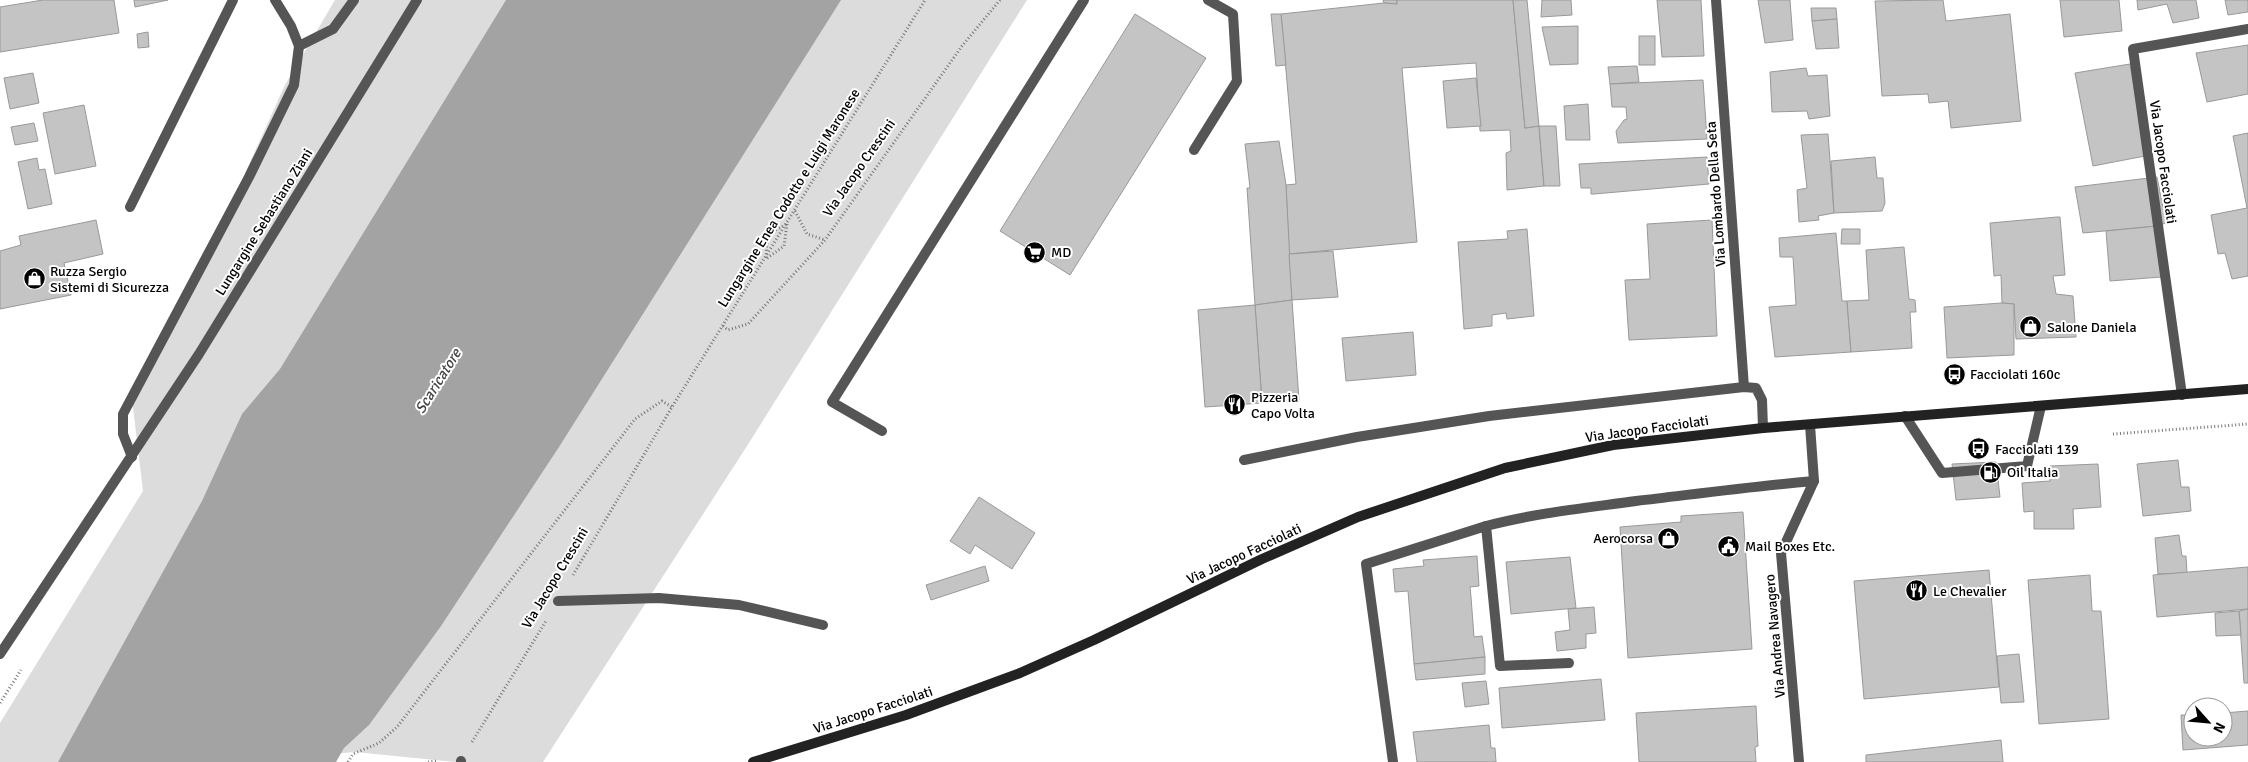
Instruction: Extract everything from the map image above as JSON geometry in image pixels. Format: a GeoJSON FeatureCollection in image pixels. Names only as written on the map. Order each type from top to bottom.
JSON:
{"type":"FeatureCollection","features":[{"type":"Feature","properties":{"kind":"main road","name":"Via Jacopo Facciolati"},"geometry":{"type":"LineString","coordinates":[[753,762],[906,715],[1020,673],[1094,640],[1262,559],[1358,517],[1505,468],[1613,445],[1763,428],[2248,389]]}},
{"type":"Feature","properties":{"kind":"street"},"geometry":{"type":"LineString","coordinates":[[130,207],[233,0]]}},
{"type":"Feature","properties":{"kind":"street"},"geometry":{"type":"LineString","coordinates":[[132,456],[123,434],[123,414],[249,177],[294,85],[299,46],[291,26],[275,0]]}},
{"type":"Feature","properties":{"kind":"street"},"geometry":{"type":"LineString","coordinates":[[299,46],[334,29],[354,0]]}},
{"type":"Feature","properties":{"kind":"street","name":"Lungargine Sebastiano Ziani"},"geometry":{"type":"LineString","coordinates":[[0,654],[200,354],[417,0]]}},
{"type":"Feature","properties":{"kind":"street"},"geometry":{"type":"LineString","coordinates":[[882,431],[832,402],[1084,0]]}},
{"type":"Feature","properties":{"kind":"street"},"geometry":{"type":"LineString","coordinates":[[1194,150],[1237,81],[1233,14],[1208,0]]}},
{"type":"Feature","properties":{"kind":"street","name":"Via Lombardo Della Seta"},"geometry":{"type":"LineString","coordinates":[[1716,0],[1744,387]]}},
{"type":"Feature","properties":{"kind":"street","name":"Via Jacopo Facciolati"},"geometry":{"type":"LineString","coordinates":[[2182,395],[2133,49],[2248,29]]}},
{"type":"Feature","properties":{"kind":"street"},"geometry":{"type":"LineString","coordinates":[[1244,460],[1357,437],[1489,416],[1744,387],[1756,388],[1762,400],[1763,428]]}},
{"type":"Feature","properties":{"kind":"street"},"geometry":{"type":"LineString","coordinates":[[1904,416],[1942,473],[2027,466],[2041,406]]}},
{"type":"Feature","properties":{"kind":"street","name":"Via Andrea Navagero"},"geometry":{"type":"LineString","coordinates":[[1799,762],[1782,553],[1814,481],[1810,425]]}},
{"type":"Feature","properties":{"kind":"street"},"geometry":{"type":"LineString","coordinates":[[1393,762],[1366,564],[1516,518],[1760,486],[1814,481]]}},
{"type":"Feature","properties":{"kind":"street"},"geometry":{"type":"LineString","coordinates":[[1486,526],[1500,666],[1569,663]]}},
{"type":"Feature","properties":{"kind":"street"},"geometry":{"type":"LineString","coordinates":[[558,601],[668,599],[739,605],[823,624]]}},
{"type":"Feature","properties":{"kind":"path","name":"Lungargine Enea Codotto e Luigi Maronese"},"geometry":{"type":"LineString","coordinates":[[672,407],[925,0]]}},
{"type":"Feature","properties":{"kind":"path","name":"Via Jacopo Crescini"},"geometry":{"type":"LineString","coordinates":[[723,326],[728,330],[748,324],[825,240],[956,54],[1000,0]]}},
{"type":"Feature","properties":{"kind":"path"},"geometry":{"type":"LineString","coordinates":[[795,211],[807,234],[825,240]]}},
{"type":"Feature","properties":{"kind":"path"},"geometry":{"type":"LineString","coordinates":[[766,258],[767,237],[770,232],[786,224]]}},
{"type":"Feature","properties":{"kind":"path"},"geometry":{"type":"LineString","coordinates":[[766,258],[784,246],[786,224]]}},
{"type":"Feature","properties":{"kind":"path"},"geometry":{"type":"LineString","coordinates":[[348,762],[353,754],[379,742],[397,727],[635,419],[662,401],[672,407]]}},
{"type":"Feature","properties":{"kind":"path","name":"Via Jacopo Crescini"},"geometry":{"type":"LineString","coordinates":[[461,761],[672,407]]}},
{"type":"Feature","properties":{"kind":"path"},"geometry":{"type":"LineString","coordinates":[[2113,434],[2248,424]]}},
{"type":"Feature","properties":{"kind":"path"},"geometry":{"type":"LineString","coordinates":[[428,762],[440,761]]}},
{"type":"Feature","properties":{"kind":"shaded area"},"geometry":{"type":"Polygon","coordinates":[[[335,0],[1027,0],[747,446],[543,762],[455,762],[355,752],[238,762],[0,762],[0,723],[143,491],[131,391],[212,246],[285,85],[335,0]]]}},
{"type":"Feature","properties":{"kind":"water","name":"Scaricatore"},"geometry":{"type":"Polygon","coordinates":[[[506,0],[841,0],[559,447],[441,626],[369,725],[344,748],[336,762],[58,762],[202,501],[242,414],[280,369],[506,0]]]}},
{"type":"Feature","properties":{"kind":"building"},"geometry":{"type":"Polygon","coordinates":[[[43,0],[114,0],[119,33],[0,52],[0,7],[43,0]]]}},
{"type":"Feature","properties":{"kind":"building"},"geometry":{"type":"Polygon","coordinates":[[[134,0],[168,0],[135,7],[134,0]]]}},
{"type":"Feature","properties":{"kind":"building"},"geometry":{"type":"Polygon","coordinates":[[[1383,0],[1397,0],[1397,4],[1384,3],[1383,0]]]}},
{"type":"Feature","properties":{"kind":"building"},"geometry":{"type":"Polygon","coordinates":[[[1397,0],[1513,0],[1525,128],[1539,126],[1544,186],[1507,190],[1506,153],[1511,151],[1510,130],[1480,131],[1476,63],[1402,68],[1417,242],[1289,254],[1286,185],[1296,184],[1281,14],[1384,3],[1397,4],[1397,0]]]}},
{"type":"Feature","properties":{"kind":"building"},"geometry":{"type":"Polygon","coordinates":[[[1513,0],[1527,0],[1539,126],[1525,128],[1513,0]]]}},
{"type":"Feature","properties":{"kind":"building"},"geometry":{"type":"Polygon","coordinates":[[[1542,0],[1571,0],[1572,15],[1541,17],[1542,0]]]}},
{"type":"Feature","properties":{"kind":"building"},"geometry":{"type":"Polygon","coordinates":[[[1657,0],[1701,0],[1704,56],[1662,57],[1657,0]]]}},
{"type":"Feature","properties":{"kind":"building"},"geometry":{"type":"Polygon","coordinates":[[[1758,0],[1790,0],[1793,40],[1765,43],[1758,0]]]}},
{"type":"Feature","properties":{"kind":"building"},"geometry":{"type":"Polygon","coordinates":[[[1943,0],[1946,21],[2010,14],[2021,121],[1951,128],[1948,101],[1929,103],[1928,94],[1882,96],[1875,1],[1943,0]]]}},
{"type":"Feature","properties":{"kind":"building"},"geometry":{"type":"Polygon","coordinates":[[[2060,0],[2119,0],[2122,31],[2064,37],[2060,0]]]}},
{"type":"Feature","properties":{"kind":"building"},"geometry":{"type":"Polygon","coordinates":[[[2137,0],[2196,0],[2199,18],[2173,23],[2167,4],[2138,10],[2137,0]]]}},
{"type":"Feature","properties":{"kind":"building"},"geometry":{"type":"Polygon","coordinates":[[[2225,0],[2248,0],[2248,12],[2228,15],[2225,0]]]}},
{"type":"Feature","properties":{"kind":"building"},"geometry":{"type":"Polygon","coordinates":[[[1811,8],[1836,8],[1837,19],[1812,21],[1811,8]]]}},
{"type":"Feature","properties":{"kind":"building"},"geometry":{"type":"Polygon","coordinates":[[[1135,14],[1206,58],[1070,275],[1000,231],[1135,14]]]}},
{"type":"Feature","properties":{"kind":"building"},"geometry":{"type":"Polygon","coordinates":[[[1271,14],[1281,14],[1286,65],[1276,66],[1271,14]]]}},
{"type":"Feature","properties":{"kind":"building"},"geometry":{"type":"Polygon","coordinates":[[[1837,19],[1839,48],[1816,49],[1812,21],[1837,19]]]}},
{"type":"Feature","properties":{"kind":"building"},"geometry":{"type":"Polygon","coordinates":[[[1578,26],[1578,64],[1550,65],[1542,27],[1578,26]]]}},
{"type":"Feature","properties":{"kind":"building"},"geometry":{"type":"Polygon","coordinates":[[[148,32],[149,47],[138,48],[137,34],[148,32]]]}},
{"type":"Feature","properties":{"kind":"building"},"geometry":{"type":"Polygon","coordinates":[[[1639,36],[1655,36],[1655,65],[1639,65],[1639,36]]]}},
{"type":"Feature","properties":{"kind":"building"},"geometry":{"type":"Polygon","coordinates":[[[2248,45],[2248,94],[2207,102],[2196,53],[2248,45]]]}},
{"type":"Feature","properties":{"kind":"building"},"geometry":{"type":"Polygon","coordinates":[[[2130,64],[2145,156],[2093,166],[2075,73],[2130,64]]]}},
{"type":"Feature","properties":{"kind":"building"},"geometry":{"type":"Polygon","coordinates":[[[1637,66],[1639,82],[1610,84],[1608,67],[1637,66]]]}},
{"type":"Feature","properties":{"kind":"building"},"geometry":{"type":"Polygon","coordinates":[[[1806,68],[1808,76],[1827,75],[1830,116],[1809,119],[1807,111],[1772,112],[1770,72],[1806,68]]]}},
{"type":"Feature","properties":{"kind":"building"},"geometry":{"type":"Polygon","coordinates":[[[33,73],[39,103],[10,109],[4,78],[33,73]]]}},
{"type":"Feature","properties":{"kind":"building"},"geometry":{"type":"Polygon","coordinates":[[[1476,78],[1481,126],[1447,128],[1443,81],[1476,78]]]}},
{"type":"Feature","properties":{"kind":"building"},"geometry":{"type":"Polygon","coordinates":[[[1703,80],[1707,139],[1618,143],[1616,131],[1624,120],[1627,119],[1626,107],[1612,107],[1610,84],[1703,80]]]}},
{"type":"Feature","properties":{"kind":"building"},"geometry":{"type":"Polygon","coordinates":[[[1588,104],[1590,140],[1566,140],[1564,106],[1588,104]]]}},
{"type":"Feature","properties":{"kind":"building"},"geometry":{"type":"Polygon","coordinates":[[[84,105],[96,166],[55,174],[43,113],[84,105]]]}},
{"type":"Feature","properties":{"kind":"building"},"geometry":{"type":"Polygon","coordinates":[[[34,123],[38,141],[15,145],[11,127],[34,123]]]}},
{"type":"Feature","properties":{"kind":"building"},"geometry":{"type":"Polygon","coordinates":[[[1539,126],[1556,126],[1560,186],[1544,186],[1539,126]]]}},
{"type":"Feature","properties":{"kind":"building"},"geometry":{"type":"Polygon","coordinates":[[[2248,133],[2248,276],[2232,279],[2225,253],[2218,254],[2211,215],[2247,208],[2233,136],[2248,133]]]}},
{"type":"Feature","properties":{"kind":"building"},"geometry":{"type":"Polygon","coordinates":[[[1828,134],[1834,213],[1818,216],[1819,220],[1799,222],[1797,190],[1807,188],[1801,135],[1828,134]]]}},
{"type":"Feature","properties":{"kind":"building"},"geometry":{"type":"Polygon","coordinates":[[[1279,141],[1286,185],[1292,300],[1255,305],[1247,188],[1250,188],[1245,144],[1279,141]]]}},
{"type":"Feature","properties":{"kind":"building"},"geometry":{"type":"Polygon","coordinates":[[[1707,157],[1709,184],[1594,194],[1591,194],[1591,188],[1581,188],[1579,164],[1707,157]]]}},
{"type":"Feature","properties":{"kind":"building"},"geometry":{"type":"Polygon","coordinates":[[[1875,157],[1877,178],[1883,178],[1885,203],[1882,211],[1834,213],[1831,161],[1875,157]]]}},
{"type":"Feature","properties":{"kind":"building"},"geometry":{"type":"Polygon","coordinates":[[[37,158],[39,170],[45,169],[52,204],[28,209],[18,162],[37,158]]]}},
{"type":"Feature","properties":{"kind":"building"},"geometry":{"type":"Polygon","coordinates":[[[2157,177],[2166,223],[2157,226],[2083,233],[2075,187],[2157,177]]]}},
{"type":"Feature","properties":{"kind":"building"},"geometry":{"type":"Polygon","coordinates":[[[2060,217],[2065,275],[2053,276],[2056,294],[2073,296],[2076,337],[2016,339],[2014,304],[2002,303],[2001,275],[1994,276],[1990,223],[2060,217]]]}},
{"type":"Feature","properties":{"kind":"building","name":"Ruzza Sergio Sistemi di Sicurezza"},"geometry":{"type":"Polygon","coordinates":[[[96,220],[103,254],[64,263],[71,295],[0,309],[0,251],[21,245],[19,236],[96,220]]]}},
{"type":"Feature","properties":{"kind":"building"},"geometry":{"type":"Polygon","coordinates":[[[1712,220],[1717,336],[1629,340],[1625,280],[1650,279],[1647,224],[1712,220]]]}},
{"type":"Feature","properties":{"kind":"building"},"geometry":{"type":"Polygon","coordinates":[[[2157,226],[2161,277],[2110,281],[2106,231],[2157,226]]]}},
{"type":"Feature","properties":{"kind":"building"},"geometry":{"type":"Polygon","coordinates":[[[1527,229],[1534,316],[1507,319],[1506,313],[1492,315],[1492,326],[1464,329],[1458,242],[1508,239],[1507,231],[1527,229]]]}},
{"type":"Feature","properties":{"kind":"building"},"geometry":{"type":"Polygon","coordinates":[[[1842,229],[1860,229],[1860,244],[1841,244],[1842,229]]]}},
{"type":"Feature","properties":{"kind":"building"},"geometry":{"type":"Polygon","coordinates":[[[1836,233],[1842,301],[1847,301],[1851,352],[1775,357],[1769,307],[1796,305],[1793,257],[1780,257],[1779,238],[1836,233]]]}},
{"type":"Feature","properties":{"kind":"building"},"geometry":{"type":"Polygon","coordinates":[[[1904,247],[1909,299],[1915,300],[1916,312],[1910,312],[1912,348],[1851,352],[1847,301],[1869,300],[1866,250],[1904,247]]]}},
{"type":"Feature","properties":{"kind":"building"},"geometry":{"type":"Polygon","coordinates":[[[1333,251],[1338,297],[1292,300],[1289,254],[1333,251]]]}},
{"type":"Feature","properties":{"kind":"building"},"geometry":{"type":"Polygon","coordinates":[[[1292,300],[1299,400],[1262,403],[1255,305],[1292,300]]]}},
{"type":"Feature","properties":{"kind":"building"},"geometry":{"type":"Polygon","coordinates":[[[2002,303],[2014,304],[2014,355],[1947,358],[1944,307],[2002,303]]]}},
{"type":"Feature","properties":{"kind":"building"},"geometry":{"type":"Polygon","coordinates":[[[1255,305],[1262,403],[1205,407],[1198,310],[1255,305]]]}},
{"type":"Feature","properties":{"kind":"building"},"geometry":{"type":"Polygon","coordinates":[[[1413,332],[1416,375],[1346,381],[1342,338],[1413,332]]]}},
{"type":"Feature","properties":{"kind":"building"},"geometry":{"type":"Polygon","coordinates":[[[2178,460],[2181,487],[2189,487],[2191,511],[2143,516],[2137,464],[2178,460]]]}},
{"type":"Feature","properties":{"kind":"building"},"geometry":{"type":"Polygon","coordinates":[[[1996,462],[2000,497],[1956,500],[1952,464],[1996,462]]]}},
{"type":"Feature","properties":{"kind":"building"},"geometry":{"type":"Polygon","coordinates":[[[2098,464],[2101,507],[2073,509],[2074,529],[2034,529],[2034,511],[2024,512],[2022,483],[2050,481],[2050,466],[2098,464]]]}},
{"type":"Feature","properties":{"kind":"building"},"geometry":{"type":"Polygon","coordinates":[[[979,497],[1035,533],[1012,569],[975,545],[970,554],[950,541],[979,497]]]}},
{"type":"Feature","properties":{"kind":"building"},"geometry":{"type":"Polygon","coordinates":[[[1743,512],[1752,649],[1628,658],[1620,527],[1681,522],[1681,516],[1743,512]]]}},
{"type":"Feature","properties":{"kind":"building"},"geometry":{"type":"Polygon","coordinates":[[[2179,535],[2182,556],[2186,556],[2187,573],[2158,574],[2155,538],[2179,535]]]}},
{"type":"Feature","properties":{"kind":"building"},"geometry":{"type":"Polygon","coordinates":[[[1477,556],[1479,586],[1470,587],[1474,637],[1482,636],[1485,657],[1414,664],[1408,591],[1395,592],[1393,569],[1424,566],[1423,560],[1477,556]]]}},
{"type":"Feature","properties":{"kind":"building"},"geometry":{"type":"Polygon","coordinates":[[[1570,557],[1576,608],[1511,614],[1506,562],[1570,557]]]}},
{"type":"Feature","properties":{"kind":"building"},"geometry":{"type":"Polygon","coordinates":[[[985,566],[989,581],[931,600],[926,585],[985,566]]]}},
{"type":"Feature","properties":{"kind":"building"},"geometry":{"type":"Polygon","coordinates":[[[2248,567],[2248,609],[2157,617],[2153,575],[2248,567]]]}},
{"type":"Feature","properties":{"kind":"building"},"geometry":{"type":"Polygon","coordinates":[[[1989,570],[1999,687],[1864,699],[1854,581],[1989,570]]]}},
{"type":"Feature","properties":{"kind":"building"},"geometry":{"type":"Polygon","coordinates":[[[2090,575],[2092,611],[2101,611],[2109,719],[2039,724],[2028,580],[2090,575]]]}},
{"type":"Feature","properties":{"kind":"building"},"geometry":{"type":"Polygon","coordinates":[[[1594,607],[1596,633],[1586,634],[1586,648],[1557,651],[1555,632],[1570,630],[1568,609],[1594,607]]]}},
{"type":"Feature","properties":{"kind":"building"},"geometry":{"type":"Polygon","coordinates":[[[2248,609],[2248,683],[2244,683],[2239,611],[2248,609]]]}},
{"type":"Feature","properties":{"kind":"building"},"geometry":{"type":"Polygon","coordinates":[[[2239,611],[2241,635],[2216,636],[2215,613],[2239,611]]]}},
{"type":"Feature","properties":{"kind":"building"},"geometry":{"type":"Polygon","coordinates":[[[2019,654],[2024,702],[2001,703],[1997,656],[2019,654]]]}},
{"type":"Feature","properties":{"kind":"building"},"geometry":{"type":"Polygon","coordinates":[[[1485,657],[1485,674],[1416,680],[1414,664],[1485,657]]]}},
{"type":"Feature","properties":{"kind":"building"},"geometry":{"type":"Polygon","coordinates":[[[1601,679],[1605,720],[1502,728],[1499,688],[1601,679]]]}},
{"type":"Feature","properties":{"kind":"building"},"geometry":{"type":"Polygon","coordinates":[[[1486,681],[1489,704],[1465,707],[1462,683],[1486,681]]]}},
{"type":"Feature","properties":{"kind":"building"},"geometry":{"type":"Polygon","coordinates":[[[1756,706],[1758,746],[1755,747],[1756,762],[1639,762],[1636,713],[1756,706]]]}},
{"type":"Feature","properties":{"kind":"building"},"geometry":{"type":"Polygon","coordinates":[[[2248,711],[2248,745],[2233,746],[2233,712],[2248,711]]]}},
{"type":"Feature","properties":{"kind":"building"},"geometry":{"type":"Polygon","coordinates":[[[2181,715],[2183,715],[2183,747],[2222,747],[2183,750],[2181,715]]]}},
{"type":"Feature","properties":{"kind":"building"},"geometry":{"type":"Polygon","coordinates":[[[1489,725],[1491,748],[1495,748],[1496,762],[1417,762],[1413,732],[1489,725]]]}},
{"type":"Feature","properties":{"kind":"building"},"geometry":{"type":"Polygon","coordinates":[[[2001,740],[2003,762],[1866,762],[1866,755],[2001,740]]]}},
{"type":"Feature","properties":{"kind":"place","name":"MD"},"geometry":{"type":"Point","coordinates":[1035,252]}},
{"type":"Feature","properties":{"kind":"place","name":"Ruzza Sergio Sistemi di Sicurezza"},"geometry":{"type":"Point","coordinates":[34,279]}},
{"type":"Feature","properties":{"kind":"place","name":"Salone Daniela"},"geometry":{"type":"Point","coordinates":[2031,327]}},
{"type":"Feature","properties":{"kind":"place","name":"Facciolati 160c"},"geometry":{"type":"Point","coordinates":[1954,374]}},
{"type":"Feature","properties":{"kind":"place","name":"Pizzeria Capo Volta"},"geometry":{"type":"Point","coordinates":[1235,405]}},
{"type":"Feature","properties":{"kind":"place","name":"Facciolati 139"},"geometry":{"type":"Point","coordinates":[1979,449]}},
{"type":"Feature","properties":{"kind":"place","name":"Oil Italia"},"geometry":{"type":"Point","coordinates":[1991,472]}},
{"type":"Feature","properties":{"kind":"place","name":"Aerocorsa"},"geometry":{"type":"Point","coordinates":[1669,538]}},
{"type":"Feature","properties":{"kind":"place","name":"Mail Boxes Etc."},"geometry":{"type":"Point","coordinates":[1729,546]}},
{"type":"Feature","properties":{"kind":"place","name":"Le Chevalier"},"geometry":{"type":"Point","coordinates":[1917,591]}}]}
